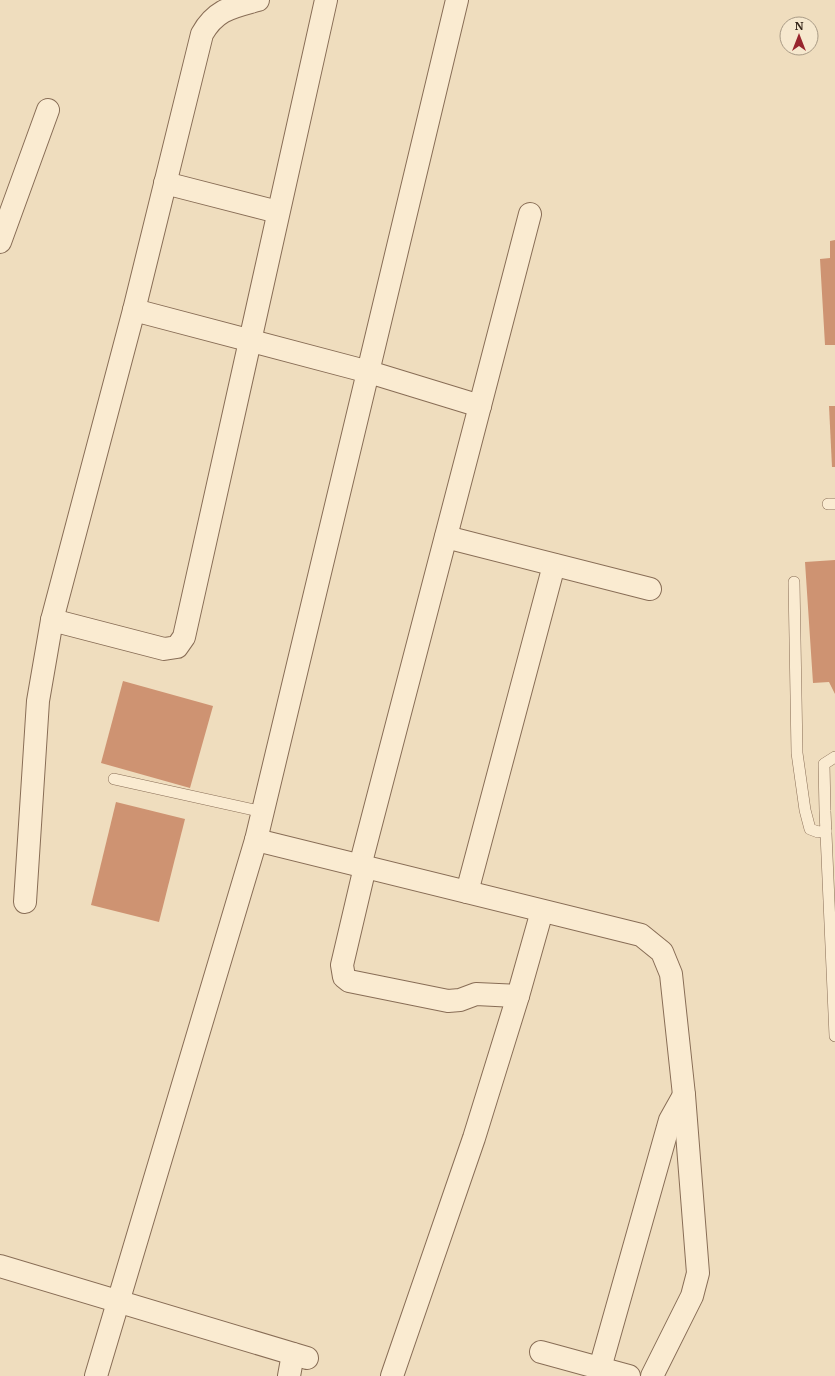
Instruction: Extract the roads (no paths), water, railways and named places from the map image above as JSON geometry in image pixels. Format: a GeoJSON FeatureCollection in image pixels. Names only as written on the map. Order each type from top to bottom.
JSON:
{"type":"FeatureCollection","features":[{"type":"Feature","properties":{"kind":"street"},"geometry":{"type":"LineString","coordinates":[[25,902],[38,701],[52,620],[134,310],[202,34],[209,22],[218,14],[228,9],[258,0]]}},
{"type":"Feature","properties":{"kind":"street"},"geometry":{"type":"LineString","coordinates":[[52,620],[164,650],[177,647],[184,637],[326,0]]}},
{"type":"Feature","properties":{"kind":"street"},"geometry":{"type":"LineString","coordinates":[[96,1376],[256,840],[457,0]]}},
{"type":"Feature","properties":{"kind":"street"},"geometry":{"type":"LineString","coordinates":[[0,242],[48,110]]}},
{"type":"Feature","properties":{"kind":"street"},"geometry":{"type":"LineString","coordinates":[[165,183],[278,212]]}},
{"type":"Feature","properties":{"kind":"street"},"geometry":{"type":"LineString","coordinates":[[518,996],[476,994],[460,1000],[448,1001],[349,980],[344,977],[342,965],[363,867],[446,537],[530,214]]}},
{"type":"Feature","properties":{"kind":"street"},"geometry":{"type":"LineString","coordinates":[[134,310],[369,372],[480,406]]}},
{"type":"Feature","properties":{"kind":"street"},"geometry":{"type":"LineString","coordinates":[[446,537],[650,589]]}},
{"type":"Feature","properties":{"kind":"street"},"geometry":{"type":"LineString","coordinates":[[467,892],[554,565]]}},
{"type":"Feature","properties":{"kind":"street"},"geometry":{"type":"LineString","coordinates":[[256,840],[641,935],[662,952],[671,974],[684,1095],[698,1273],[692,1296],[652,1376]]}},
{"type":"Feature","properties":{"kind":"street"},"geometry":{"type":"LineString","coordinates":[[392,1376],[474,1138],[518,996],[542,911]]}},
{"type":"Feature","properties":{"kind":"street"},"geometry":{"type":"LineString","coordinates":[[600,1368],[670,1120],[684,1095]]}},
{"type":"Feature","properties":{"kind":"street"},"geometry":{"type":"LineString","coordinates":[[0,1266],[300,1356],[289,1376]]}},
{"type":"Feature","properties":{"kind":"street"},"geometry":{"type":"LineString","coordinates":[[541,1352],[628,1376]]}},
{"type":"Feature","properties":{"kind":"lane"},"geometry":{"type":"LineString","coordinates":[[794,582],[797,753],[805,810],[810,829],[818,832],[826,831]]}},
{"type":"Feature","properties":{"kind":"lane"},"geometry":{"type":"LineString","coordinates":[[835,757],[824,764],[835,1036]]}},
{"type":"Feature","properties":{"kind":"lane"},"geometry":{"type":"LineString","coordinates":[[114,779],[263,812]]}}]}
